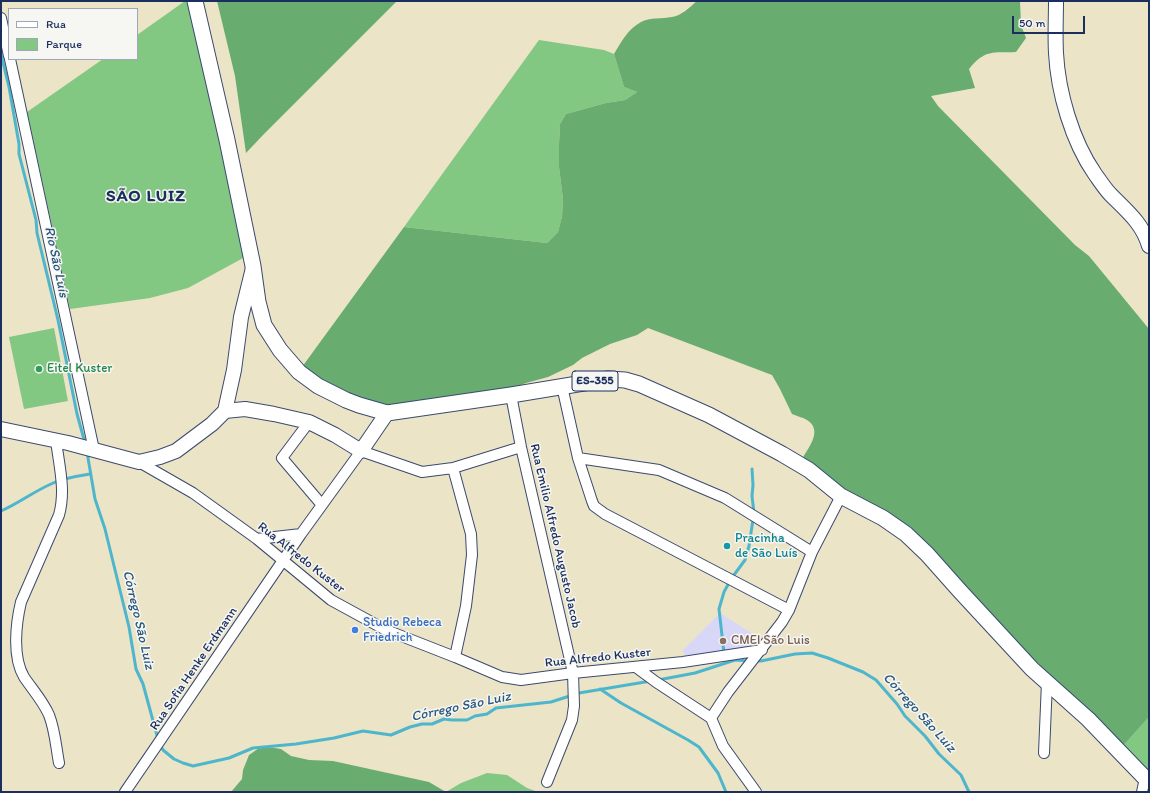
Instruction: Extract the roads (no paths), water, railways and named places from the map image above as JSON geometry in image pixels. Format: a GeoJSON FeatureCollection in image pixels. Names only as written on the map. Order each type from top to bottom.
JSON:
{"type":"FeatureCollection","features":[{"type":"Feature","properties":{"kind":"main road","name":"ES-355"},"geometry":{"type":"LineString","coordinates":[[195,1],[254,266],[258,302],[264,325],[280,350],[298,372],[318,386],[346,400],[364,407],[388,412],[511,395],[608,379],[625,380],[639,384],[709,415],[809,470],[841,496],[884,518],[906,534],[927,554],[958,590],[1017,652],[1047,682],[1088,719],[1145,783]]}},
{"type":"Feature","properties":{"kind":"street"},"geometry":{"type":"LineString","coordinates":[[1056,1],[1056,53],[1058,77],[1075,136],[1094,173],[1110,194],[1136,220],[1146,235],[1149,246]]}},
{"type":"Feature","properties":{"kind":"street"},"geometry":{"type":"LineString","coordinates":[[1,18],[8,51]]}},
{"type":"Feature","properties":{"kind":"street"},"geometry":{"type":"LineString","coordinates":[[10,60],[92,450]]}},
{"type":"Feature","properties":{"kind":"street"},"geometry":{"type":"LineString","coordinates":[[1,429],[62,442],[139,462],[176,451],[212,424],[226,411],[234,370],[241,317],[254,266]]}},
{"type":"Feature","properties":{"kind":"street"},"geometry":{"type":"LineString","coordinates":[[562,386],[578,458],[592,502],[599,510],[790,610]]}},
{"type":"Feature","properties":{"kind":"street","name":"Rua Emilio Alfredo Augusto Jacob"},"geometry":{"type":"LineString","coordinates":[[511,395],[521,448],[573,678],[574,706],[570,726],[546,782]]}},
{"type":"Feature","properties":{"kind":"street"},"geometry":{"type":"LineString","coordinates":[[226,411],[245,409],[309,422],[336,435],[361,451],[422,472],[453,468],[521,448]]}},
{"type":"Feature","properties":{"kind":"street"},"geometry":{"type":"LineString","coordinates":[[361,451],[388,412]]}},
{"type":"Feature","properties":{"kind":"street"},"geometry":{"type":"LineString","coordinates":[[309,422],[282,458],[322,504]]}},
{"type":"Feature","properties":{"kind":"street"},"geometry":{"type":"LineString","coordinates":[[60,763],[49,715],[42,701],[24,676],[19,666],[17,628],[21,602],[63,503],[63,486],[60,468],[62,442]]}},
{"type":"Feature","properties":{"kind":"street","name":"Rua Sofia Henke Erdmann"},"geometry":{"type":"LineString","coordinates":[[125,792],[322,504],[361,451]]}},
{"type":"Feature","properties":{"kind":"street"},"geometry":{"type":"LineString","coordinates":[[578,458],[659,470],[725,498],[812,552]]}},
{"type":"Feature","properties":{"kind":"street","name":"Rua Alfredo Kuster"},"geometry":{"type":"LineString","coordinates":[[139,462],[193,493],[257,539],[284,560],[318,591],[331,600],[386,630],[455,657],[490,673],[511,679],[522,680],[573,678],[762,650]]}},
{"type":"Feature","properties":{"kind":"street"},"geometry":{"type":"LineString","coordinates":[[453,468],[471,534],[472,555],[466,606],[455,657]]}},
{"type":"Feature","properties":{"kind":"street"},"geometry":{"type":"LineString","coordinates":[[711,718],[728,692],[775,633],[790,610],[812,552],[841,496]]}},
{"type":"Feature","properties":{"kind":"street"},"geometry":{"type":"LineString","coordinates":[[257,539],[302,534]]}},
{"type":"Feature","properties":{"kind":"street"},"geometry":{"type":"LineString","coordinates":[[637,668],[711,718],[723,746],[756,792]]}},
{"type":"Feature","properties":{"kind":"street"},"geometry":{"type":"LineString","coordinates":[[1044,753],[1047,682]]}},
{"type":"Feature","properties":{"kind":"waterway","name":"Rio São Luís"},"geometry":{"type":"LineString","coordinates":[[1,54],[9,87],[19,144],[19,154],[36,220],[37,233],[58,320],[77,414],[85,443]]}},
{"type":"Feature","properties":{"kind":"waterway","name":"Córrego São Luiz"},"geometry":{"type":"LineString","coordinates":[[87,452],[95,499],[105,529],[129,627],[136,669],[143,684],[158,739]]}},
{"type":"Feature","properties":{"kind":"waterway"},"geometry":{"type":"LineString","coordinates":[[724,653],[719,609],[724,592],[731,579],[745,560],[749,546],[754,513],[752,496],[752,469]]}},
{"type":"Feature","properties":{"kind":"waterway"},"geometry":{"type":"LineString","coordinates":[[1,511],[38,490],[56,482],[90,474]]}},
{"type":"Feature","properties":{"kind":"waterway","name":"Córrego São Luiz"},"geometry":{"type":"LineString","coordinates":[[756,661],[795,654],[812,653],[863,672],[876,680],[897,704],[905,716],[925,736],[939,754],[961,775],[969,792]]}},
{"type":"Feature","properties":{"kind":"waterway","name":"Córrego São Luiz"},"geometry":{"type":"LineString","coordinates":[[658,680],[695,673],[735,660],[750,661]]}},
{"type":"Feature","properties":{"kind":"waterway","name":"Córrego São Luiz"},"geometry":{"type":"LineString","coordinates":[[160,744],[163,750],[174,759],[193,766],[229,758],[253,748],[296,744],[334,738],[363,731],[391,735],[410,727],[422,724],[432,724],[444,719],[467,720],[475,716],[487,714],[496,708],[551,702],[579,693],[651,681]]}},
{"type":"Feature","properties":{"kind":"waterway"},"geometry":{"type":"LineString","coordinates":[[600,689],[621,703],[699,747],[718,773],[726,792]]}},
{"type":"Feature","properties":{"kind":"place","name":"Eitel Kuster"},"geometry":{"type":"Point","coordinates":[39,369]}},
{"type":"Feature","properties":{"kind":"place","name":"Pracinha de São Luís"},"geometry":{"type":"Point","coordinates":[727,546]}},
{"type":"Feature","properties":{"kind":"place","name":"Studio Rebeca Friedrich"},"geometry":{"type":"Point","coordinates":[355,630]}},
{"type":"Feature","properties":{"kind":"place","name":"CMEI São Luis"},"geometry":{"type":"Point","coordinates":[723,641]}},
{"type":"Feature","properties":{"kind":"district","name":"SÃO LUIZ"},"geometry":{"type":"Point","coordinates":[146,197]}}]}
